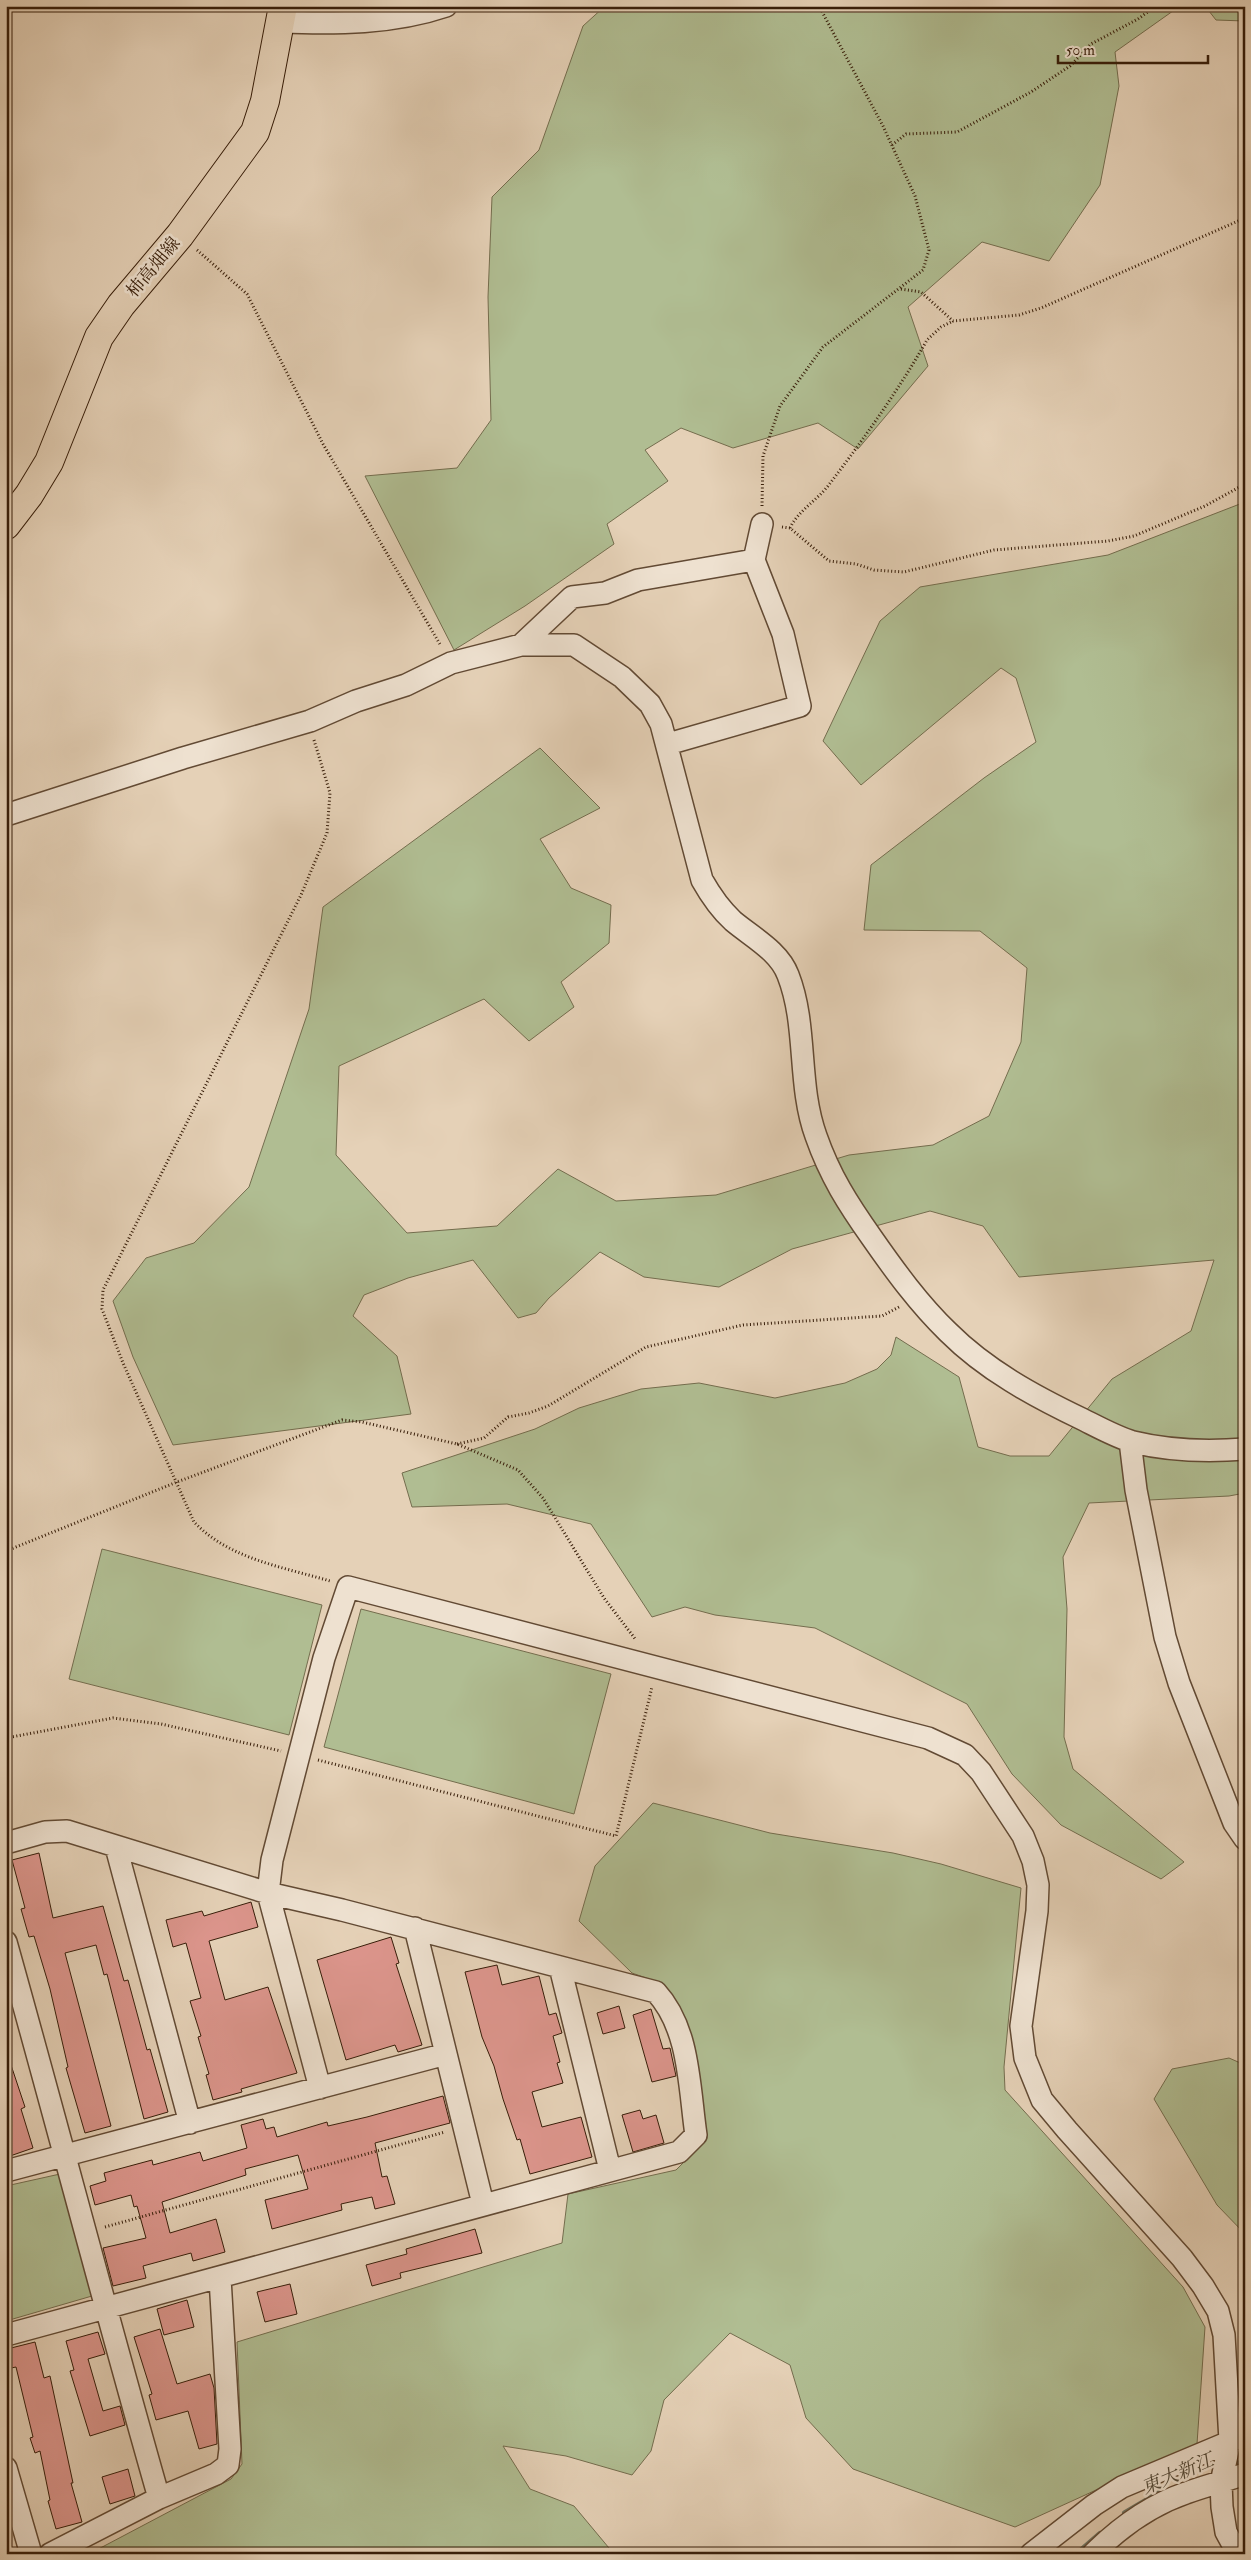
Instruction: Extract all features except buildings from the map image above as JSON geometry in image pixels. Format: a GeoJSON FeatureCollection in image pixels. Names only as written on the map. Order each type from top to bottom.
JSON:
{"type":"FeatureCollection","features":[{"type":"Feature","properties":{"kind":"main road","name":"柿高畑線"},"geometry":{"type":"LineString","coordinates":[[6,525],[29,495],[49,462],[99,337],[121,305],[180,235],[255,132],[265,101],[282,14]]}},
{"type":"Feature","properties":{"kind":"street"},"geometry":{"type":"LineString","coordinates":[[282,14],[341,25],[428,12],[446,6]]}},
{"type":"Feature","properties":{"kind":"street"},"geometry":{"type":"LineString","coordinates":[[668,744],[800,706],[783,634],[754,560],[762,524]]}},
{"type":"Feature","properties":{"kind":"street"},"geometry":{"type":"LineString","coordinates":[[520,646],[572,597],[605,593],[638,580],[754,560]]}},
{"type":"Feature","properties":{"kind":"street"},"geometry":{"type":"LineString","coordinates":[[6,815],[183,758],[310,721],[356,701],[406,685],[451,664],[520,646],[574,644],[596,657],[622,677],[650,704],[661,724],[668,744],[702,880],[713,900],[732,920],[772,953],[787,973],[795,999],[807,1106],[816,1137],[840,1193],[896,1272],[948,1332],[978,1357],[1044,1401],[1130,1441],[1164,1448],[1215,1452],[1245,1449]]}},
{"type":"Feature","properties":{"kind":"street"},"geometry":{"type":"LineString","coordinates":[[1130,1441],[1136,1490],[1165,1637],[1178,1683],[1234,1823],[1245,1839]]}},
{"type":"Feature","properties":{"kind":"street"},"geometry":{"type":"LineString","coordinates":[[320,2088],[268,1894],[272,1860],[324,1658],[348,1587],[928,1738],[965,1755],[981,1772],[1023,1836],[1033,1861],[1038,1885],[1034,1935],[1021,2026],[1025,2058],[1042,2100],[1066,2130],[1182,2258],[1203,2286],[1218,2311],[1224,2335],[1238,2438],[1221,2482],[1222,2507],[1226,2532],[1238,2554]]}},
{"type":"Feature","properties":{"kind":"street"},"geometry":{"type":"LineString","coordinates":[[6,1843],[45,1832],[67,1831],[268,1894],[415,1928],[656,1992],[668,2005],[684,2048],[696,2135],[679,2152],[6,2335]]}},
{"type":"Feature","properties":{"kind":"street"},"geometry":{"type":"LineString","coordinates":[[116,1847],[190,2123]]}},
{"type":"Feature","properties":{"kind":"street"},"geometry":{"type":"LineString","coordinates":[[415,1928],[484,2204]]}},
{"type":"Feature","properties":{"kind":"street"},"geometry":{"type":"LineString","coordinates":[[6,1942],[66,2157],[104,2309],[159,2498]]}},
{"type":"Feature","properties":{"kind":"street"},"geometry":{"type":"LineString","coordinates":[[560,1967],[610,2170]]}},
{"type":"Feature","properties":{"kind":"street"},"geometry":{"type":"LineString","coordinates":[[6,2171],[66,2157],[446,2054]]}},
{"type":"Feature","properties":{"kind":"street"},"geometry":{"type":"LineString","coordinates":[[50,2554],[159,2498],[216,2474],[228,2465],[230,2449],[220,2278]]}},
{"type":"Feature","properties":{"kind":"street"},"geometry":{"type":"LineString","coordinates":[[1031,2554],[1094,2505],[1122,2487],[1238,2438]]}},
{"type":"Feature","properties":{"kind":"street"},"geometry":{"type":"LineString","coordinates":[[6,2468],[30,2554]]}},
{"type":"Feature","properties":{"kind":"street"},"geometry":{"type":"LineString","coordinates":[[1093,2554],[1129,2523],[1153,2508],[1185,2493],[1245,2474]]}},
{"type":"Feature","properties":{"kind":"path"},"geometry":{"type":"LineString","coordinates":[[819,6],[892,146],[915,196],[929,250],[923,270],[823,347],[780,406],[763,456],[762,524],[790,528],[829,561],[856,564],[874,570],[904,572],[994,550],[1108,541],[1134,536],[1205,506],[1245,484]]}},
{"type":"Feature","properties":{"kind":"path"},"geometry":{"type":"LineString","coordinates":[[892,146],[906,134],[957,132],[1030,92],[1070,66],[1091,44],[1138,20],[1156,6]]}},
{"type":"Feature","properties":{"kind":"path"},"geometry":{"type":"LineString","coordinates":[[790,528],[796,516],[820,496],[850,458],[927,340],[940,327],[953,321],[1019,314],[1041,308],[1245,218]]}},
{"type":"Feature","properties":{"kind":"path"},"geometry":{"type":"LineString","coordinates":[[180,235],[247,294],[323,444],[451,664]]}},
{"type":"Feature","properties":{"kind":"path"},"geometry":{"type":"LineString","coordinates":[[900,289],[921,292],[953,321]]}},
{"type":"Feature","properties":{"kind":"path"},"geometry":{"type":"LineString","coordinates":[[310,721],[330,793],[327,833],[301,895],[103,1290],[102,1309],[123,1363],[194,1522],[208,1536],[236,1553],[348,1587]]}},
{"type":"Feature","properties":{"kind":"path"},"geometry":{"type":"LineString","coordinates":[[457,1444],[484,1438],[508,1417],[530,1413],[548,1406],[646,1347],[743,1326],[882,1316],[917,1297]]}},
{"type":"Feature","properties":{"kind":"path"},"geometry":{"type":"LineString","coordinates":[[6,1550],[177,1482],[342,1420],[362,1422],[457,1444],[518,1470],[543,1498],[604,1598],[656,1667],[616,1836],[300,1755],[137,1720],[113,1718],[6,1738]]}},
{"type":"Feature","properties":{"kind":"path"},"geometry":{"type":"LineString","coordinates":[[85,2233],[464,2127]]}},
{"type":"Feature","properties":{"kind":"green space"},"geometry":{"type":"Polygon","coordinates":[[[605,6],[1180,6],[1115,52],[1119,86],[1100,185],[1049,261],[982,242],[908,307],[928,366],[858,449],[818,423],[733,448],[681,428],[645,450],[668,481],[607,524],[614,544],[525,606],[454,650],[365,476],[457,468],[491,420],[488,297],[492,197],[539,150],[583,26],[605,6]]]}},
{"type":"Feature","properties":{"kind":"green space"},"geometry":{"type":"Polygon","coordinates":[[[1205,6],[1245,6],[1245,21],[1216,20],[1205,6]]]}},
{"type":"Feature","properties":{"kind":"green space"},"geometry":{"type":"Polygon","coordinates":[[[1245,502],[1245,1493],[1229,1496],[1089,1503],[1063,1557],[1067,1609],[1064,1737],[1073,1769],[1184,1862],[1161,1879],[1061,1825],[1012,1774],[967,1704],[815,1628],[715,1615],[685,1607],[652,1617],[591,1524],[507,1504],[412,1507],[402,1473],[535,1429],[579,1408],[641,1389],[699,1383],[775,1398],[845,1383],[877,1369],[891,1355],[896,1337],[959,1377],[978,1447],[1010,1456],[1049,1456],[1112,1379],[1191,1331],[1214,1260],[1019,1277],[983,1226],[930,1211],[792,1249],[719,1287],[644,1277],[600,1252],[549,1298],[536,1313],[518,1318],[473,1260],[408,1278],[364,1295],[353,1316],[397,1356],[411,1414],[173,1445],[133,1357],[113,1301],[146,1258],[194,1243],[249,1187],[309,1009],[323,907],[540,748],[600,808],[540,839],[571,888],[611,905],[609,943],[561,982],[574,1007],[529,1041],[484,999],[339,1066],[336,1155],[407,1233],[497,1226],[558,1169],[616,1201],[716,1195],[849,1155],[933,1145],[989,1116],[1021,1042],[1027,968],[980,931],[864,930],[871,865],[984,778],[1036,742],[1016,678],[1001,668],[861,785],[823,741],[880,621],[920,587],[1108,555],[1245,502]]]}},
{"type":"Feature","properties":{"kind":"green space"},"geometry":{"type":"Polygon","coordinates":[[[102,1549],[322,1605],[289,1735],[69,1679],[102,1549]]]}},
{"type":"Feature","properties":{"kind":"green space"},"geometry":{"type":"Polygon","coordinates":[[[361,1609],[611,1674],[574,1814],[324,1747],[361,1609]]]}},
{"type":"Feature","properties":{"kind":"green space"},"geometry":{"type":"Polygon","coordinates":[[[653,1803],[770,1833],[893,1853],[941,1864],[1021,1888],[1004,2067],[1005,2090],[1183,2287],[1205,2327],[1197,2444],[1015,2527],[853,2469],[806,2418],[790,2365],[730,2333],[664,2400],[651,2451],[632,2475],[566,2456],[503,2446],[530,2489],[574,2506],[614,2554],[89,2554],[231,2479],[242,2464],[237,2342],[562,2243],[568,2194],[676,2170],[700,2146],[688,2035],[678,2004],[660,1983],[632,1973],[579,1921],[595,1866],[653,1803]]]}},
{"type":"Feature","properties":{"kind":"green space"},"geometry":{"type":"Polygon","coordinates":[[[1229,2058],[1245,2065],[1245,2234],[1217,2205],[1154,2099],[1172,2069],[1229,2058]]]}},
{"type":"Feature","properties":{"kind":"green space"},"geometry":{"type":"Polygon","coordinates":[[[60,2174],[92,2296],[6,2321],[6,2186],[60,2174]]]}},
{"type":"Feature","properties":{"kind":"waterway","name":"東大新江"},"geometry":{"type":"LineString","coordinates":[[1230,2467],[1245,2461]]}},
{"type":"Feature","properties":{"kind":"waterway","name":"東大新江"},"geometry":{"type":"LineString","coordinates":[[1125,2513],[1159,2493]]}},
{"type":"Feature","properties":{"kind":"waterway","name":"東大新江"},"geometry":{"type":"LineString","coordinates":[[1077,2554],[1100,2534]]}}]}
